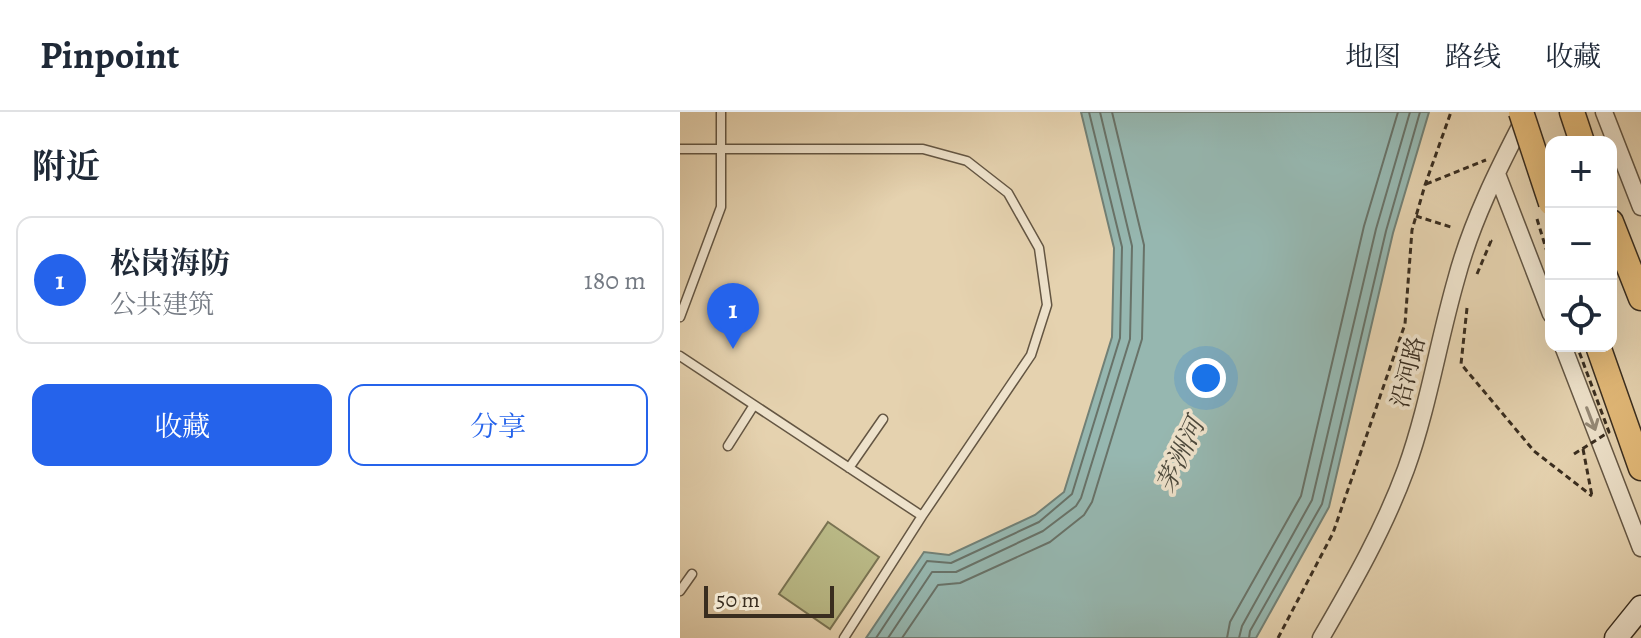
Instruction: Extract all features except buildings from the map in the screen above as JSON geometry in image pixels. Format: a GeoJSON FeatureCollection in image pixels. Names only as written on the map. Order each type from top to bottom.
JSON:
{"type":"FeatureCollection","features":[{"type":"Feature","properties":{"kind":"main road"},"geometry":{"type":"LineString","coordinates":[[1521,112],[1545,185]]}},
{"type":"Feature","properties":{"kind":"main road"},"geometry":{"type":"LineString","coordinates":[[1572,112],[1580,136]]}},
{"type":"Feature","properties":{"kind":"main road"},"geometry":{"type":"LineString","coordinates":[[1617,237],[1641,298]]}},
{"type":"Feature","properties":{"kind":"main road"},"geometry":{"type":"LineString","coordinates":[[1600,352],[1641,468]]}},
{"type":"Feature","properties":{"kind":"street","name":"沿河路"},"geometry":{"type":"LineString","coordinates":[[1321,638],[1385,522],[1407,467],[1424,412],[1456,278],[1471,233],[1528,112]]}},
{"type":"Feature","properties":{"kind":"street"},"geometry":{"type":"LineString","coordinates":[[1604,112],[1641,207]]}},
{"type":"Feature","properties":{"kind":"street"},"geometry":{"type":"LineString","coordinates":[[1497,174],[1545,298]]}},
{"type":"Feature","properties":{"kind":"street"},"geometry":{"type":"LineString","coordinates":[[1565,352],[1641,548]]}},
{"type":"Feature","properties":{"kind":"street"},"geometry":{"type":"LineString","coordinates":[[1616,638],[1641,607]]}},
{"type":"Feature","properties":{"kind":"lane"},"geometry":{"type":"LineString","coordinates":[[680,317],[721,207],[721,112]]}},
{"type":"Feature","properties":{"kind":"lane"},"geometry":{"type":"LineString","coordinates":[[680,149],[923,149],[967,161],[1008,193],[1039,248],[1047,305],[1031,355],[844,638]]}},
{"type":"Feature","properties":{"kind":"lane"},"geometry":{"type":"LineString","coordinates":[[680,356],[922,516]]}},
{"type":"Feature","properties":{"kind":"lane"},"geometry":{"type":"LineString","coordinates":[[728,446],[754,405]]}},
{"type":"Feature","properties":{"kind":"lane"},"geometry":{"type":"LineString","coordinates":[[849,468],[883,419]]}},
{"type":"Feature","properties":{"kind":"lane"},"geometry":{"type":"LineString","coordinates":[[680,591],[692,574]]}},
{"type":"Feature","properties":{"kind":"path"},"geometry":{"type":"LineString","coordinates":[[1278,638],[1333,533],[1405,324],[1412,230],[1451,112]]}},
{"type":"Feature","properties":{"kind":"path"},"geometry":{"type":"LineString","coordinates":[[1425,185],[1508,151]]}},
{"type":"Feature","properties":{"kind":"path"},"geometry":{"type":"LineString","coordinates":[[1416,216],[1491,241],[1475,278]]}},
{"type":"Feature","properties":{"kind":"path"},"geometry":{"type":"LineString","coordinates":[[1468,305],[1461,364],[1534,451],[1592,496],[1583,449]]}},
{"type":"Feature","properties":{"kind":"path"},"geometry":{"type":"LineString","coordinates":[[1574,454],[1609,432],[1579,352]]}},
{"type":"Feature","properties":{"kind":"green space"},"geometry":{"type":"Polygon","coordinates":[[[828,522],[879,557],[830,629],[779,594],[828,522]]]}},
{"type":"Feature","properties":{"kind":"water","name":"茅洲河"},"geometry":{"type":"Polygon","coordinates":[[[1081,112],[1429,112],[1393,233],[1329,507],[1256,638],[866,638],[924,552],[949,555],[1035,515],[1064,492],[1112,337],[1114,248],[1081,112]]]}},
{"type":"Feature","properties":{"kind":"place","name":"松岗海防"},"geometry":{"type":"Point","coordinates":[733,349]}}]}
